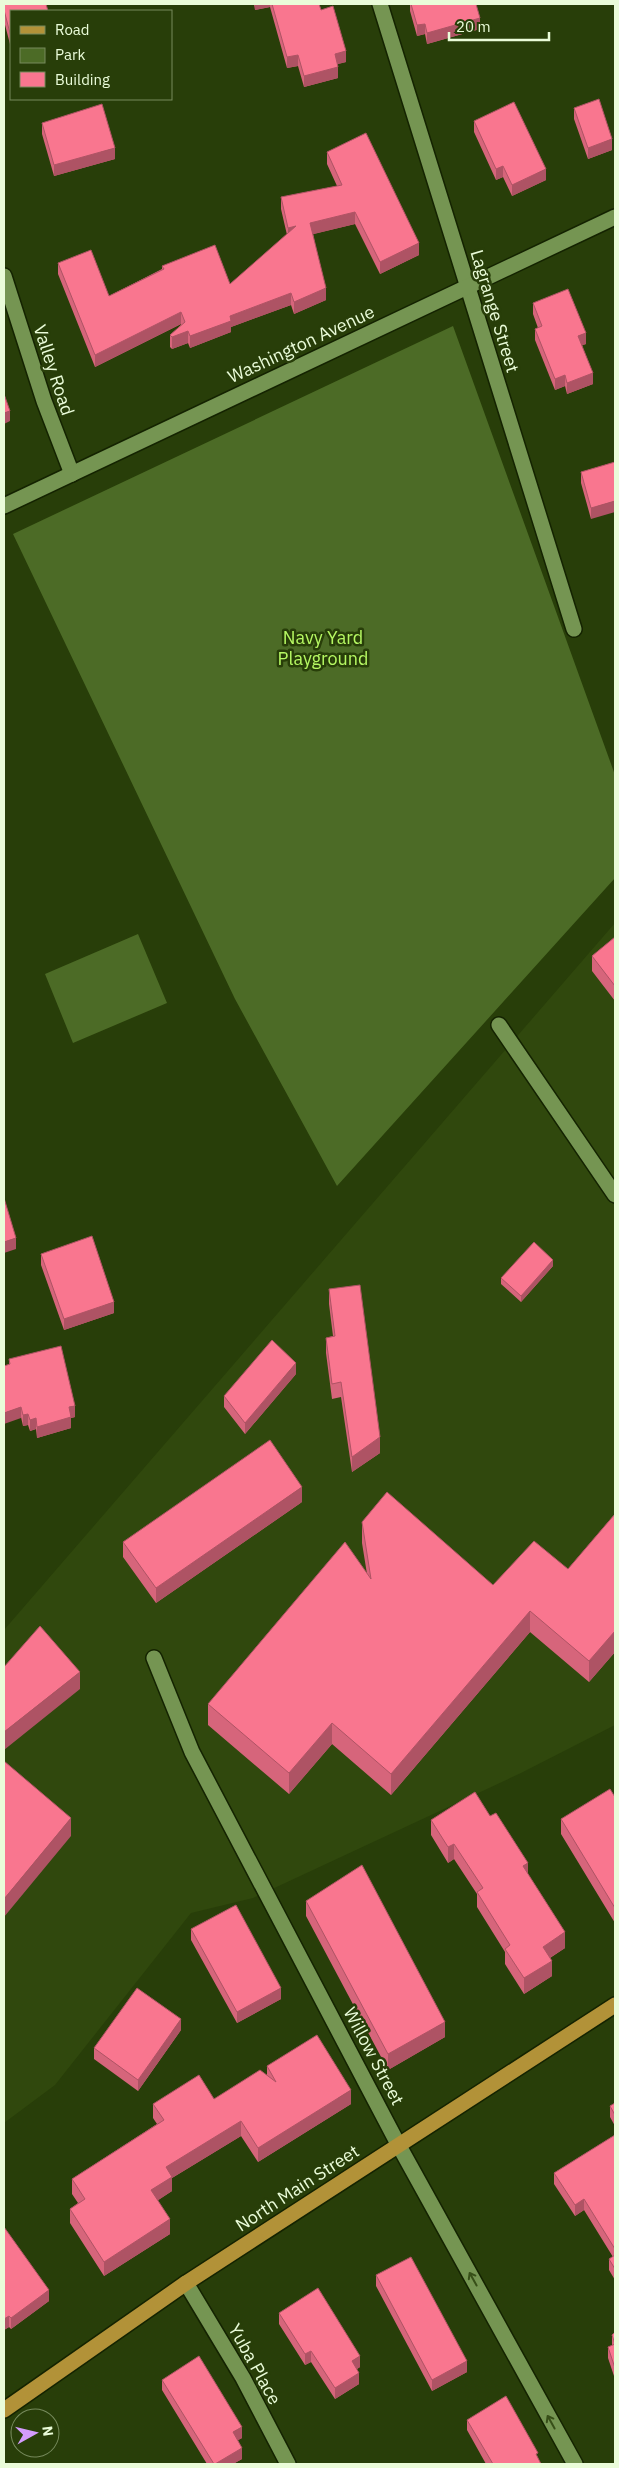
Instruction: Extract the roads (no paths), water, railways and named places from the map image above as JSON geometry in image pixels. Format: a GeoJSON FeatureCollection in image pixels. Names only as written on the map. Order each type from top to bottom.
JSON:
{"type":"FeatureCollection","features":[{"type":"Feature","properties":{"kind":"main road","name":"North Main Street"},"geometry":{"type":"LineString","coordinates":[[4,2410],[186,2283],[615,2005]]}},
{"type":"Feature","properties":{"kind":"street","name":"Lagrange Street"},"geometry":{"type":"LineString","coordinates":[[380,4],[574,629]]}},
{"type":"Feature","properties":{"kind":"street","name":"Washington Avenue"},"geometry":{"type":"LineString","coordinates":[[4,506],[615,218]]}},
{"type":"Feature","properties":{"kind":"street","name":"Valley Road"},"geometry":{"type":"LineString","coordinates":[[4,276],[44,401],[72,474]]}},
{"type":"Feature","properties":{"kind":"street"},"geometry":{"type":"LineString","coordinates":[[499,1025],[615,1195]]}},
{"type":"Feature","properties":{"kind":"street","name":"Willow Street"},"geometry":{"type":"LineString","coordinates":[[154,1658],[192,1752],[398,2144],[575,2464]]}},
{"type":"Feature","properties":{"kind":"street","name":"Yuba Place"},"geometry":{"type":"LineString","coordinates":[[186,2283],[226,2348],[288,2464]]}},
{"type":"Feature","properties":{"kind":"park label","name":"Navy Yard Playground"},"geometry":{"type":"Point","coordinates":[323,648]}}]}
